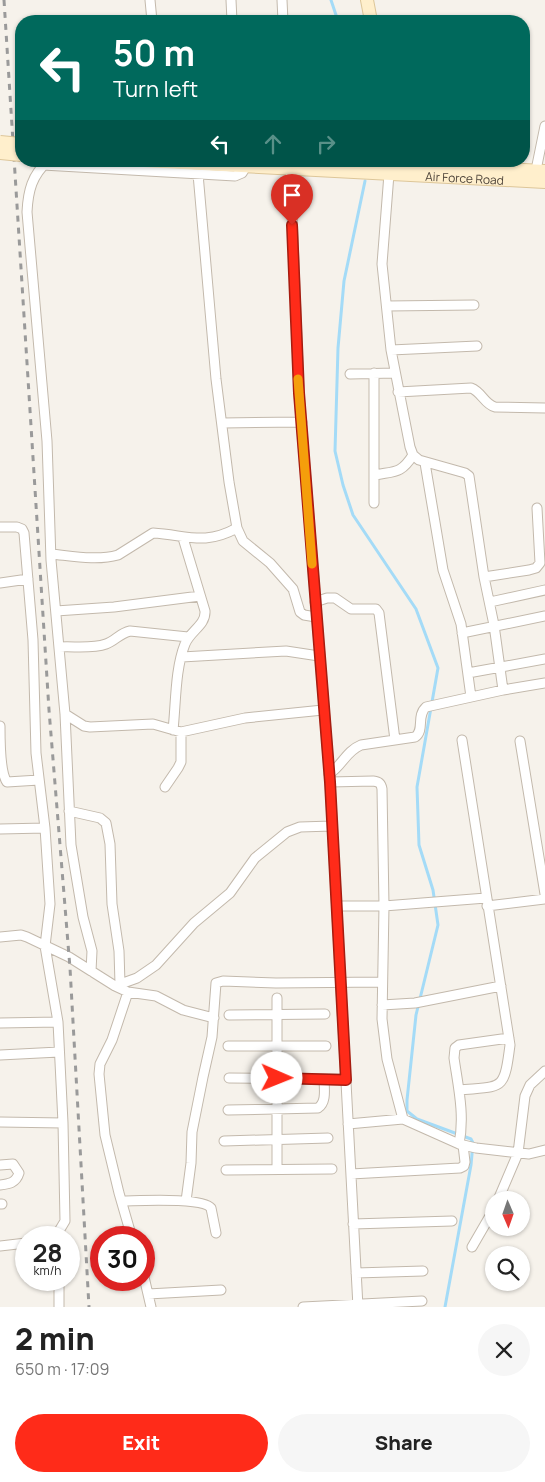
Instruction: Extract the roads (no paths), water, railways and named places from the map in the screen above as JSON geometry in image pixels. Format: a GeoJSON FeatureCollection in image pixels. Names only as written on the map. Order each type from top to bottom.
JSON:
{"type":"FeatureCollection","features":[{"type":"Feature","properties":{"kind":"street"},"geometry":{"type":"LineString","coordinates":[[150,0],[151,15]]}},
{"type":"Feature","properties":{"kind":"street"},"geometry":{"type":"LineString","coordinates":[[231,0],[232,15]]}},
{"type":"Feature","properties":{"kind":"street"},"geometry":{"type":"LineString","coordinates":[[282,0],[283,15]]}},
{"type":"Feature","properties":{"kind":"street"},"geometry":{"type":"LineString","coordinates":[[367,0],[370,15]]}},
{"type":"Feature","properties":{"kind":"street"},"geometry":{"type":"LineString","coordinates":[[540,170],[545,126]]}},
{"type":"Feature","properties":{"kind":"street"},"geometry":{"type":"LineString","coordinates":[[0,142],[15,143]]}},
{"type":"Feature","properties":{"kind":"street"},"geometry":{"type":"LineString","coordinates":[[0,153],[15,154]]}},
{"type":"Feature","properties":{"kind":"street"},"geometry":{"type":"LineString","coordinates":[[42,167],[33,177],[27,203],[27,212],[47,441],[51,554],[65,714],[69,811],[74,863],[83,917],[92,951],[91,971]]}},
{"type":"Feature","properties":{"kind":"street"},"geometry":{"type":"LineString","coordinates":[[101,167],[235,176],[242,173],[241,167]]}},
{"type":"Feature","properties":{"kind":"street"},"geometry":{"type":"LineString","coordinates":[[290,167],[299,393],[329,778],[358,1305]]}},
{"type":"Feature","properties":{"kind":"street"},"geometry":{"type":"LineString","coordinates":[[390,167],[382,255],[391,350],[398,392],[413,455],[425,463],[465,473],[469,476],[503,690]]}},
{"type":"Feature","properties":{"kind":"street","name":"Air Force Road"},"geometry":{"type":"LineString","coordinates":[[400,167],[545,182]]}},
{"type":"Feature","properties":{"kind":"street","name":"Air Force Road"},"geometry":{"type":"LineString","coordinates":[[428,167],[540,170]]}},
{"type":"Feature","properties":{"kind":"street"},"geometry":{"type":"LineString","coordinates":[[198,174],[216,379],[229,482],[237,528],[243,541],[270,562],[293,589],[300,612],[304,615],[316,617]]}},
{"type":"Feature","properties":{"kind":"street"},"geometry":{"type":"LineString","coordinates":[[387,306],[474,305]]}},
{"type":"Feature","properties":{"kind":"street"},"geometry":{"type":"LineString","coordinates":[[391,350],[477,346]]}},
{"type":"Feature","properties":{"kind":"street"},"geometry":{"type":"LineString","coordinates":[[350,374],[395,372]]}},
{"type":"Feature","properties":{"kind":"street"},"geometry":{"type":"LineString","coordinates":[[374,373],[374,504]]}},
{"type":"Feature","properties":{"kind":"street"},"geometry":{"type":"LineString","coordinates":[[398,392],[470,388],[478,392],[490,406],[545,408]]}},
{"type":"Feature","properties":{"kind":"street"},"geometry":{"type":"LineString","coordinates":[[223,423],[302,422]]}},
{"type":"Feature","properties":{"kind":"street"},"geometry":{"type":"LineString","coordinates":[[374,475],[402,469],[413,455]]}},
{"type":"Feature","properties":{"kind":"street"},"geometry":{"type":"LineString","coordinates":[[425,463],[442,570],[462,633],[471,697]]}},
{"type":"Feature","properties":{"kind":"street"},"geometry":{"type":"LineString","coordinates":[[484,578],[529,570],[543,565],[537,508]]}},
{"type":"Feature","properties":{"kind":"street"},"geometry":{"type":"LineString","coordinates":[[0,527],[17,527],[22,529],[28,579],[33,640],[36,753],[45,828],[50,904],[45,946],[58,1022],[66,1212],[64,1226]]}},
{"type":"Feature","properties":{"kind":"street"},"geometry":{"type":"LineString","coordinates":[[51,554],[86,558],[112,557],[118,555],[148,534],[153,533],[183,538],[211,538],[223,535],[237,528]]}},
{"type":"Feature","properties":{"kind":"street"},"geometry":{"type":"LineString","coordinates":[[165,787],[181,762],[177,731],[178,681],[182,657],[188,637],[205,617],[183,538]]}},
{"type":"Feature","properties":{"kind":"street"},"geometry":{"type":"LineString","coordinates":[[0,584],[28,579]]}},
{"type":"Feature","properties":{"kind":"street"},"geometry":{"type":"LineString","coordinates":[[490,602],[545,590]]}},
{"type":"Feature","properties":{"kind":"street"},"geometry":{"type":"LineString","coordinates":[[56,611],[114,607],[200,596]]}},
{"type":"Feature","properties":{"kind":"street"},"geometry":{"type":"LineString","coordinates":[[315,602],[327,598],[335,598],[351,609],[376,609],[379,612],[395,740]]}},
{"type":"Feature","properties":{"kind":"street"},"geometry":{"type":"LineString","coordinates":[[462,633],[545,616]]}},
{"type":"Feature","properties":{"kind":"street"},"geometry":{"type":"LineString","coordinates":[[59,647],[101,645],[109,643],[123,632],[130,631],[188,637]]}},
{"type":"Feature","properties":{"kind":"street"},"geometry":{"type":"LineString","coordinates":[[182,657],[286,651],[319,656]]}},
{"type":"Feature","properties":{"kind":"street"},"geometry":{"type":"LineString","coordinates":[[468,673],[545,659]]}},
{"type":"Feature","properties":{"kind":"street"},"geometry":{"type":"LineString","coordinates":[[329,778],[354,748],[361,745],[419,735],[420,716],[426,708],[503,690],[545,683]]}},
{"type":"Feature","properties":{"kind":"street"},"geometry":{"type":"LineString","coordinates":[[65,714],[84,726],[90,727],[153,724],[177,731],[245,718],[323,710]]}},
{"type":"Feature","properties":{"kind":"street"},"geometry":{"type":"LineString","coordinates":[[0,726],[4,779],[12,783],[39,780]]}},
{"type":"Feature","properties":{"kind":"street"},"geometry":{"type":"LineString","coordinates":[[459,1090],[494,1087],[501,1082],[507,1070],[510,1038],[462,740]]}},
{"type":"Feature","properties":{"kind":"street"},"geometry":{"type":"LineString","coordinates":[[520,741],[545,894]]}},
{"type":"Feature","properties":{"kind":"street"},"geometry":{"type":"LineString","coordinates":[[329,778],[373,781],[382,785],[384,906],[381,982],[384,1048],[403,1119]]}},
{"type":"Feature","properties":{"kind":"street"},"geometry":{"type":"LineString","coordinates":[[69,811],[100,818],[106,823],[110,844],[112,904],[119,951],[117,985]]}},
{"type":"Feature","properties":{"kind":"street"},"geometry":{"type":"LineString","coordinates":[[117,985],[137,978],[156,965],[194,923],[230,893],[255,858],[287,832],[300,826],[332,826]]}},
{"type":"Feature","properties":{"kind":"street"},"geometry":{"type":"LineString","coordinates":[[0,829],[45,828]]}},
{"type":"Feature","properties":{"kind":"street"},"geometry":{"type":"LineString","coordinates":[[337,906],[545,900]]}},
{"type":"Feature","properties":{"kind":"street"},"geometry":{"type":"LineString","coordinates":[[0,937],[21,935],[69,958],[128,992],[156,996],[183,1010],[214,1018]]}},
{"type":"Feature","properties":{"kind":"street"},"geometry":{"type":"LineString","coordinates":[[186,1201],[191,1164],[192,1132],[202,1076],[212,1037],[216,986],[219,981],[381,982]]}},
{"type":"Feature","properties":{"kind":"street"},"geometry":{"type":"LineString","coordinates":[[382,1005],[415,1003],[501,986]]}},
{"type":"Feature","properties":{"kind":"street"},"geometry":{"type":"LineString","coordinates":[[128,992],[112,1040],[99,1069],[105,1134],[129,1226]]}},
{"type":"Feature","properties":{"kind":"street"},"geometry":{"type":"LineString","coordinates":[[277,998],[277,1169]]}},
{"type":"Feature","properties":{"kind":"street"},"geometry":{"type":"LineString","coordinates":[[229,1015],[325,1014]]}},
{"type":"Feature","properties":{"kind":"street"},"geometry":{"type":"LineString","coordinates":[[0,1023],[58,1022]]}},
{"type":"Feature","properties":{"kind":"street"},"geometry":{"type":"LineString","coordinates":[[351,1174],[460,1168],[464,1166],[465,1142],[454,1058],[455,1048],[459,1045],[510,1038]]}},
{"type":"Feature","properties":{"kind":"street"},"geometry":{"type":"LineString","coordinates":[[228,1046],[326,1046]]}},
{"type":"Feature","properties":{"kind":"street"},"geometry":{"type":"LineString","coordinates":[[0,1055],[59,1052]]}},
{"type":"Feature","properties":{"kind":"street"},"geometry":{"type":"LineString","coordinates":[[502,1191],[518,1153],[525,1096],[530,1085],[545,1071]]}},
{"type":"Feature","properties":{"kind":"street"},"geometry":{"type":"LineString","coordinates":[[229,1078],[346,1080]]}},
{"type":"Feature","properties":{"kind":"street"},"geometry":{"type":"LineString","coordinates":[[228,1110],[318,1108],[324,1102],[324,1079]]}},
{"type":"Feature","properties":{"kind":"street"},"geometry":{"type":"LineString","coordinates":[[348,1124],[396,1118],[465,1142],[518,1153],[529,1154],[545,1150]]}},
{"type":"Feature","properties":{"kind":"street"},"geometry":{"type":"LineString","coordinates":[[0,1122],[63,1123]]}},
{"type":"Feature","properties":{"kind":"street"},"geometry":{"type":"LineString","coordinates":[[224,1141],[328,1138]]}},
{"type":"Feature","properties":{"kind":"street"},"geometry":{"type":"LineString","coordinates":[[0,1164],[13,1164],[19,1173],[18,1178],[13,1182],[0,1185]]}},
{"type":"Feature","properties":{"kind":"street"},"geometry":{"type":"LineString","coordinates":[[226,1170],[332,1169]]}},
{"type":"Feature","properties":{"kind":"street"},"geometry":{"type":"LineString","coordinates":[[122,1201],[186,1201],[208,1205],[211,1208],[216,1233]]}},
{"type":"Feature","properties":{"kind":"street"},"geometry":{"type":"LineString","coordinates":[[353,1224],[452,1221]]}},
{"type":"Feature","properties":{"kind":"street"},"geometry":{"type":"LineString","coordinates":[[472,1247],[485,1225]]}},
{"type":"Feature","properties":{"kind":"street"},"geometry":{"type":"LineString","coordinates":[[0,1246],[15,1244]]}},
{"type":"Feature","properties":{"kind":"street"},"geometry":{"type":"LineString","coordinates":[[356,1273],[423,1271]]}},
{"type":"Feature","properties":{"kind":"street"},"geometry":{"type":"LineString","coordinates":[[148,1294],[221,1290]]}},
{"type":"Feature","properties":{"kind":"street"},"geometry":{"type":"LineString","coordinates":[[59,1291],[59,1307]]}},
{"type":"Feature","properties":{"kind":"street"},"geometry":{"type":"LineString","coordinates":[[147,1291],[151,1307]]}},
{"type":"Feature","properties":{"kind":"street"},"geometry":{"type":"LineString","coordinates":[[303,1307],[422,1301]]}},
{"type":"Feature","properties":{"kind":"waterway"},"geometry":{"type":"LineString","coordinates":[[331,0],[336,15]]}},
{"type":"Feature","properties":{"kind":"waterway"},"geometry":{"type":"LineString","coordinates":[[365,181],[344,281],[338,348],[335,451],[343,485],[353,515],[416,609],[438,668],[417,787],[419,845],[433,890],[438,925],[416,1015],[407,1111],[417,1119],[471,1139],[473,1143],[471,1165],[445,1307]]}},
{"type":"Feature","properties":{"kind":"railway"},"geometry":{"type":"LineString","coordinates":[[4,0],[49,710],[70,968],[89,1307]]}}]}
